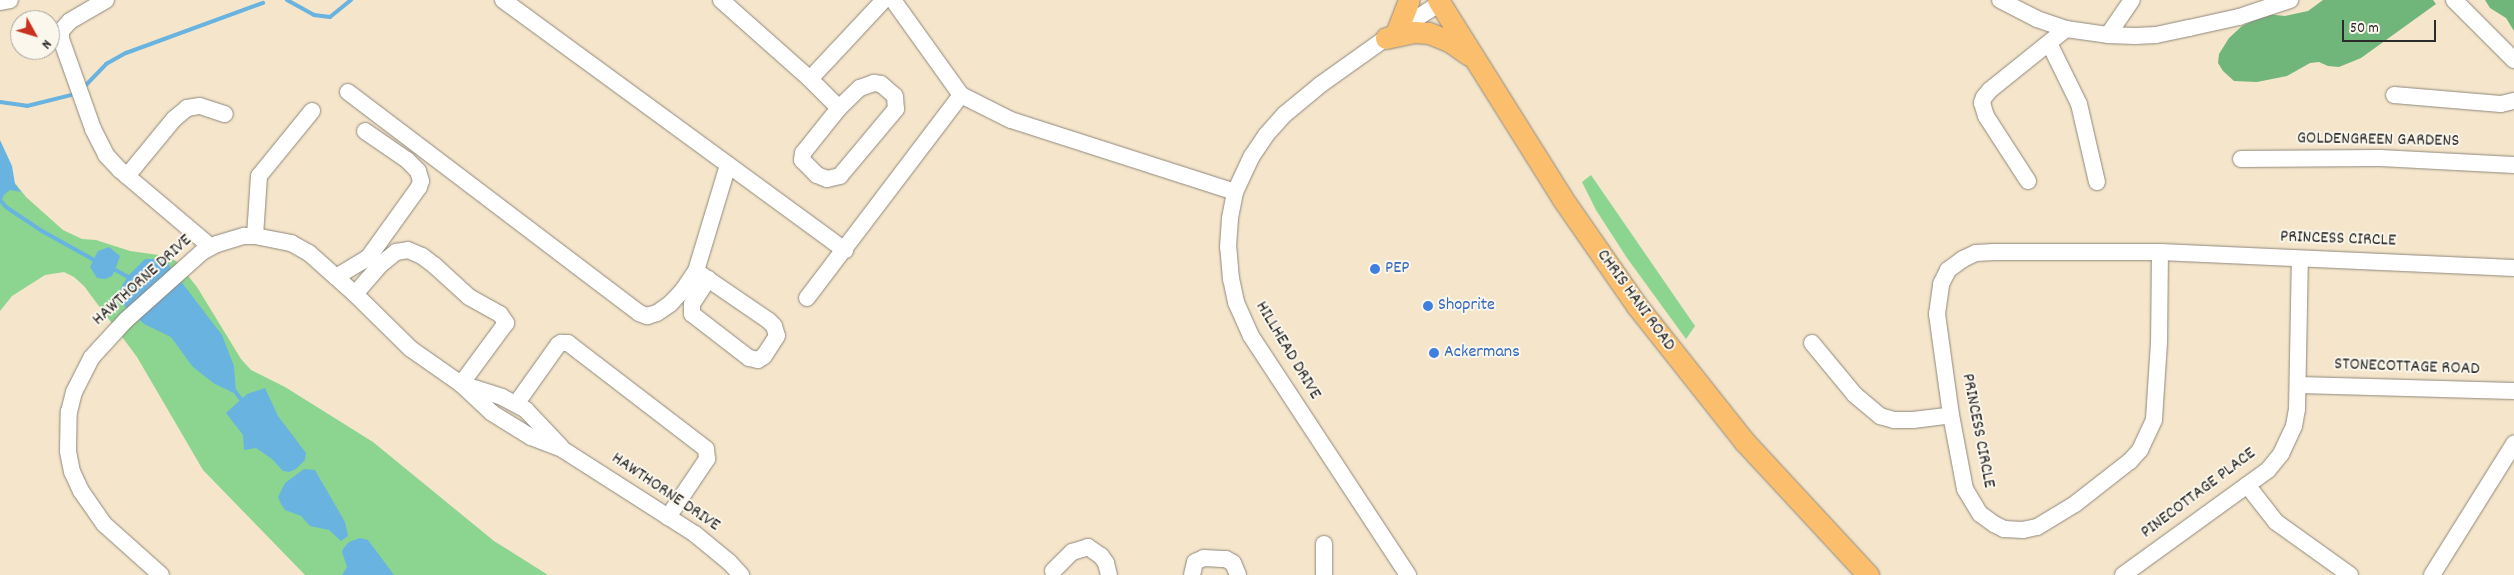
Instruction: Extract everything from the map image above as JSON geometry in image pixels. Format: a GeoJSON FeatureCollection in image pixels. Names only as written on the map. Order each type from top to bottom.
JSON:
{"type":"FeatureCollection","features":[{"type":"Feature","properties":{"kind":"main road"},"geometry":{"type":"LineString","coordinates":[[1392,34],[1409,0]]}},
{"type":"Feature","properties":{"kind":"main road","name":"CHRIS HANI ROAD"},"geometry":{"type":"LineString","coordinates":[[1439,2],[1562,198],[1656,330],[1744,441],[1868,575]]}},
{"type":"Feature","properties":{"kind":"main road"},"geometry":{"type":"LineString","coordinates":[[1392,34],[1414,32],[1436,35],[1449,41],[1479,63]]}},
{"type":"Feature","properties":{"kind":"street"},"geometry":{"type":"LineString","coordinates":[[0,2],[10,0]]}},
{"type":"Feature","properties":{"kind":"street"},"geometry":{"type":"LineString","coordinates":[[60,30],[70,21],[106,0]]}},
{"type":"Feature","properties":{"kind":"street"},"geometry":{"type":"LineString","coordinates":[[503,0],[845,250]]}},
{"type":"Feature","properties":{"kind":"street"},"geometry":{"type":"LineString","coordinates":[[722,0],[810,79],[839,108]]}},
{"type":"Feature","properties":{"kind":"street"},"geometry":{"type":"LineString","coordinates":[[810,79],[884,0]]}},
{"type":"Feature","properties":{"kind":"street"},"geometry":{"type":"LineString","coordinates":[[893,0],[961,95],[1011,120],[1236,192]]}},
{"type":"Feature","properties":{"kind":"street"},"geometry":{"type":"LineString","coordinates":[[2000,0],[2037,19],[2066,28],[2108,35],[2164,33],[2239,16],[2290,0]]}},
{"type":"Feature","properties":{"kind":"street"},"geometry":{"type":"LineString","coordinates":[[2108,35],[2132,0]]}},
{"type":"Feature","properties":{"kind":"street"},"geometry":{"type":"LineString","coordinates":[[2454,0],[2514,60]]}},
{"type":"Feature","properties":{"kind":"street","name":"HILLHEAD DRIVE"},"geometry":{"type":"LineString","coordinates":[[1408,575],[1259,349],[1243,320],[1231,279],[1228,247],[1230,218],[1236,192],[1252,156],[1266,135],[1285,114],[1320,85],[1439,2]]}},
{"type":"Feature","properties":{"kind":"street"},"geometry":{"type":"LineString","coordinates":[[2028,181],[1986,116],[1982,103],[1990,90],[2066,28]]}},
{"type":"Feature","properties":{"kind":"street"},"geometry":{"type":"LineString","coordinates":[[2049,43],[2079,104],[2097,182]]}},
{"type":"Feature","properties":{"kind":"street"},"geometry":{"type":"LineString","coordinates":[[60,48],[92,129],[106,155],[127,176],[211,247]]}},
{"type":"Feature","properties":{"kind":"street"},"geometry":{"type":"LineString","coordinates":[[874,83],[887,89],[897,102],[896,109],[846,170],[834,179],[827,179],[817,176],[802,160],[802,156],[839,108],[860,88],[874,83]]}},
{"type":"Feature","properties":{"kind":"street"},"geometry":{"type":"LineString","coordinates":[[348,92],[639,314],[647,316],[657,314],[702,275]]}},
{"type":"Feature","properties":{"kind":"street"},"geometry":{"type":"LineString","coordinates":[[808,298],[961,95]]}},
{"type":"Feature","properties":{"kind":"street"},"geometry":{"type":"LineString","coordinates":[[2394,96],[2501,104],[2514,101]]}},
{"type":"Feature","properties":{"kind":"street"},"geometry":{"type":"LineString","coordinates":[[127,176],[174,118],[187,108],[200,106],[225,114]]}},
{"type":"Feature","properties":{"kind":"street"},"geometry":{"type":"LineString","coordinates":[[255,236],[259,176],[312,111]]}},
{"type":"Feature","properties":{"kind":"street"},"geometry":{"type":"LineString","coordinates":[[336,276],[368,258],[419,187],[421,181],[418,172],[407,160],[365,131]]}},
{"type":"Feature","properties":{"kind":"street","name":"GOLDENGREEN GARDENS"},"geometry":{"type":"LineString","coordinates":[[2241,159],[2380,158],[2514,164]]}},
{"type":"Feature","properties":{"kind":"street"},"geometry":{"type":"LineString","coordinates":[[702,275],[774,326],[777,336],[764,356],[758,360],[749,358],[692,314],[692,304],[702,275],[728,165]]}},
{"type":"Feature","properties":{"kind":"street","name":"HAWTHORNE DRIVE"},"geometry":{"type":"LineString","coordinates":[[161,575],[104,524],[90,507],[72,472],[68,451],[69,412],[81,374],[92,356],[126,320],[183,269],[211,247],[244,236],[255,236],[291,243],[309,253],[336,276],[411,349],[461,384],[492,413],[531,437],[562,449]]}},
{"type":"Feature","properties":{"kind":"street"},"geometry":{"type":"LineString","coordinates":[[355,294],[380,265],[396,252],[408,250],[422,256],[434,265],[469,297],[500,314],[506,323],[461,384]]}},
{"type":"Feature","properties":{"kind":"street","name":"PRINCESS CIRCLE"},"geometry":{"type":"LineString","coordinates":[[2160,252],[2159,342],[2154,420],[2140,450],[2130,462],[2075,504],[2037,527],[2023,530],[2004,529],[1980,514],[1965,489],[1951,415],[1937,314],[1941,284],[1948,270],[1976,253],[2160,252],[2514,268]]}},
{"type":"Feature","properties":{"kind":"street","name":"PINECOTTAGE PLACE"},"geometry":{"type":"LineString","coordinates":[[2123,575],[2268,470],[2281,454],[2294,426],[2299,384],[2300,259]]}},
{"type":"Feature","properties":{"kind":"street"},"geometry":{"type":"LineString","coordinates":[[492,413],[515,404],[558,345],[568,343],[706,449],[707,459],[668,517]]}},
{"type":"Feature","properties":{"kind":"street"},"geometry":{"type":"LineString","coordinates":[[1812,343],[1855,395],[1880,416],[1894,420],[1913,420],[1951,415]]}},
{"type":"Feature","properties":{"kind":"street","name":"HAWTHORNE DRIVE"},"geometry":{"type":"LineString","coordinates":[[461,384],[515,404],[562,449],[694,534],[729,562],[741,575]]}},
{"type":"Feature","properties":{"kind":"street","name":"STONECOTTAGE ROAD"},"geometry":{"type":"LineString","coordinates":[[2299,384],[2514,391]]}},
{"type":"Feature","properties":{"kind":"street"},"geometry":{"type":"LineString","coordinates":[[515,404],[515,428]]}},
{"type":"Feature","properties":{"kind":"street"},"geometry":{"type":"LineString","coordinates":[[2432,575],[2514,444]]}},
{"type":"Feature","properties":{"kind":"street"},"geometry":{"type":"LineString","coordinates":[[2247,485],[2276,522],[2350,575]]}},
{"type":"Feature","properties":{"kind":"street"},"geometry":{"type":"LineString","coordinates":[[1324,544],[1327,571]]}},
{"type":"Feature","properties":{"kind":"street"},"geometry":{"type":"LineString","coordinates":[[1053,571],[1072,552],[1088,547],[1101,556],[1106,563],[1110,575]]}},
{"type":"Feature","properties":{"kind":"street"},"geometry":{"type":"LineString","coordinates":[[1192,575],[1195,562],[1204,558],[1226,559],[1233,563],[1238,575]]}},
{"type":"Feature","properties":{"kind":"green space"},"geometry":{"type":"Polygon","coordinates":[[[2323,0],[2433,0],[2436,4],[2361,58],[2339,67],[2328,66],[2319,62],[2310,63],[2287,76],[2257,82],[2234,81],[2223,71],[2218,63],[2219,54],[2229,38],[2242,26],[2266,14],[2285,16],[2308,11],[2323,0]]]}},
{"type":"Feature","properties":{"kind":"green space"},"geometry":{"type":"Polygon","coordinates":[[[2485,0],[2514,0],[2514,31],[2506,18],[2490,8],[2485,0]]]}},
{"type":"Feature","properties":{"kind":"green space"},"geometry":{"type":"Polygon","coordinates":[[[0,164],[26,197],[63,230],[82,239],[96,240],[130,251],[166,256],[176,261],[197,287],[241,359],[251,370],[285,387],[373,442],[494,541],[548,575],[305,575],[203,470],[137,357],[84,286],[74,277],[64,272],[45,275],[12,296],[0,311],[0,164]]]}},
{"type":"Feature","properties":{"kind":"green space"},"geometry":{"type":"Polygon","coordinates":[[[1591,175],[1695,326],[1686,339],[1627,258],[1596,210],[1582,182],[1591,175]]]}},
{"type":"Feature","properties":{"kind":"water"},"geometry":{"type":"Polygon","coordinates":[[[0,140],[12,166],[15,184],[21,192],[10,190],[4,195],[0,204],[0,140]]]}},
{"type":"Feature","properties":{"kind":"water"},"geometry":{"type":"Polygon","coordinates":[[[109,247],[120,256],[115,270],[112,276],[105,279],[97,278],[90,267],[98,251],[109,247]]]}},
{"type":"Feature","properties":{"kind":"water"},"geometry":{"type":"Polygon","coordinates":[[[145,259],[164,259],[168,262],[222,335],[234,366],[236,394],[215,384],[203,375],[192,366],[171,337],[144,324],[125,307],[120,289],[128,276],[145,259]]]}},
{"type":"Feature","properties":{"kind":"water"},"geometry":{"type":"Polygon","coordinates":[[[265,388],[278,416],[306,453],[305,460],[296,469],[289,472],[283,471],[272,459],[256,448],[244,450],[243,435],[226,413],[247,394],[265,388]]]}},
{"type":"Feature","properties":{"kind":"water"},"geometry":{"type":"Polygon","coordinates":[[[304,469],[315,470],[345,522],[348,536],[341,541],[329,530],[310,526],[301,516],[285,510],[281,504],[278,497],[285,483],[304,469]]]}},
{"type":"Feature","properties":{"kind":"water"},"geometry":{"type":"Polygon","coordinates":[[[360,538],[368,540],[394,575],[342,575],[347,567],[342,552],[343,549],[349,542],[360,538]]]}},
{"type":"Feature","properties":{"kind":"waterway"},"geometry":{"type":"LineString","coordinates":[[287,0],[314,15],[330,17],[351,0]]}},
{"type":"Feature","properties":{"kind":"waterway"},"geometry":{"type":"LineString","coordinates":[[86,85],[106,64],[126,53],[263,3]]}},
{"type":"Feature","properties":{"kind":"waterway"},"geometry":{"type":"LineString","coordinates":[[0,102],[27,106],[71,95]]}},
{"type":"Feature","properties":{"kind":"waterway"},"geometry":{"type":"LineString","coordinates":[[0,200],[6,207],[42,231],[96,261]]}},
{"type":"Feature","properties":{"kind":"waterway"},"geometry":{"type":"LineString","coordinates":[[112,268],[132,279]]}},
{"type":"Feature","properties":{"kind":"waterway"},"geometry":{"type":"LineString","coordinates":[[234,390],[243,402]]}},
{"type":"Feature","properties":{"kind":"place","name":"PEP"},"geometry":{"type":"Point","coordinates":[1375,269]}},
{"type":"Feature","properties":{"kind":"place","name":"Shoprite"},"geometry":{"type":"Point","coordinates":[1428,306]}},
{"type":"Feature","properties":{"kind":"place","name":"Ackermans"},"geometry":{"type":"Point","coordinates":[1434,353]}}]}
